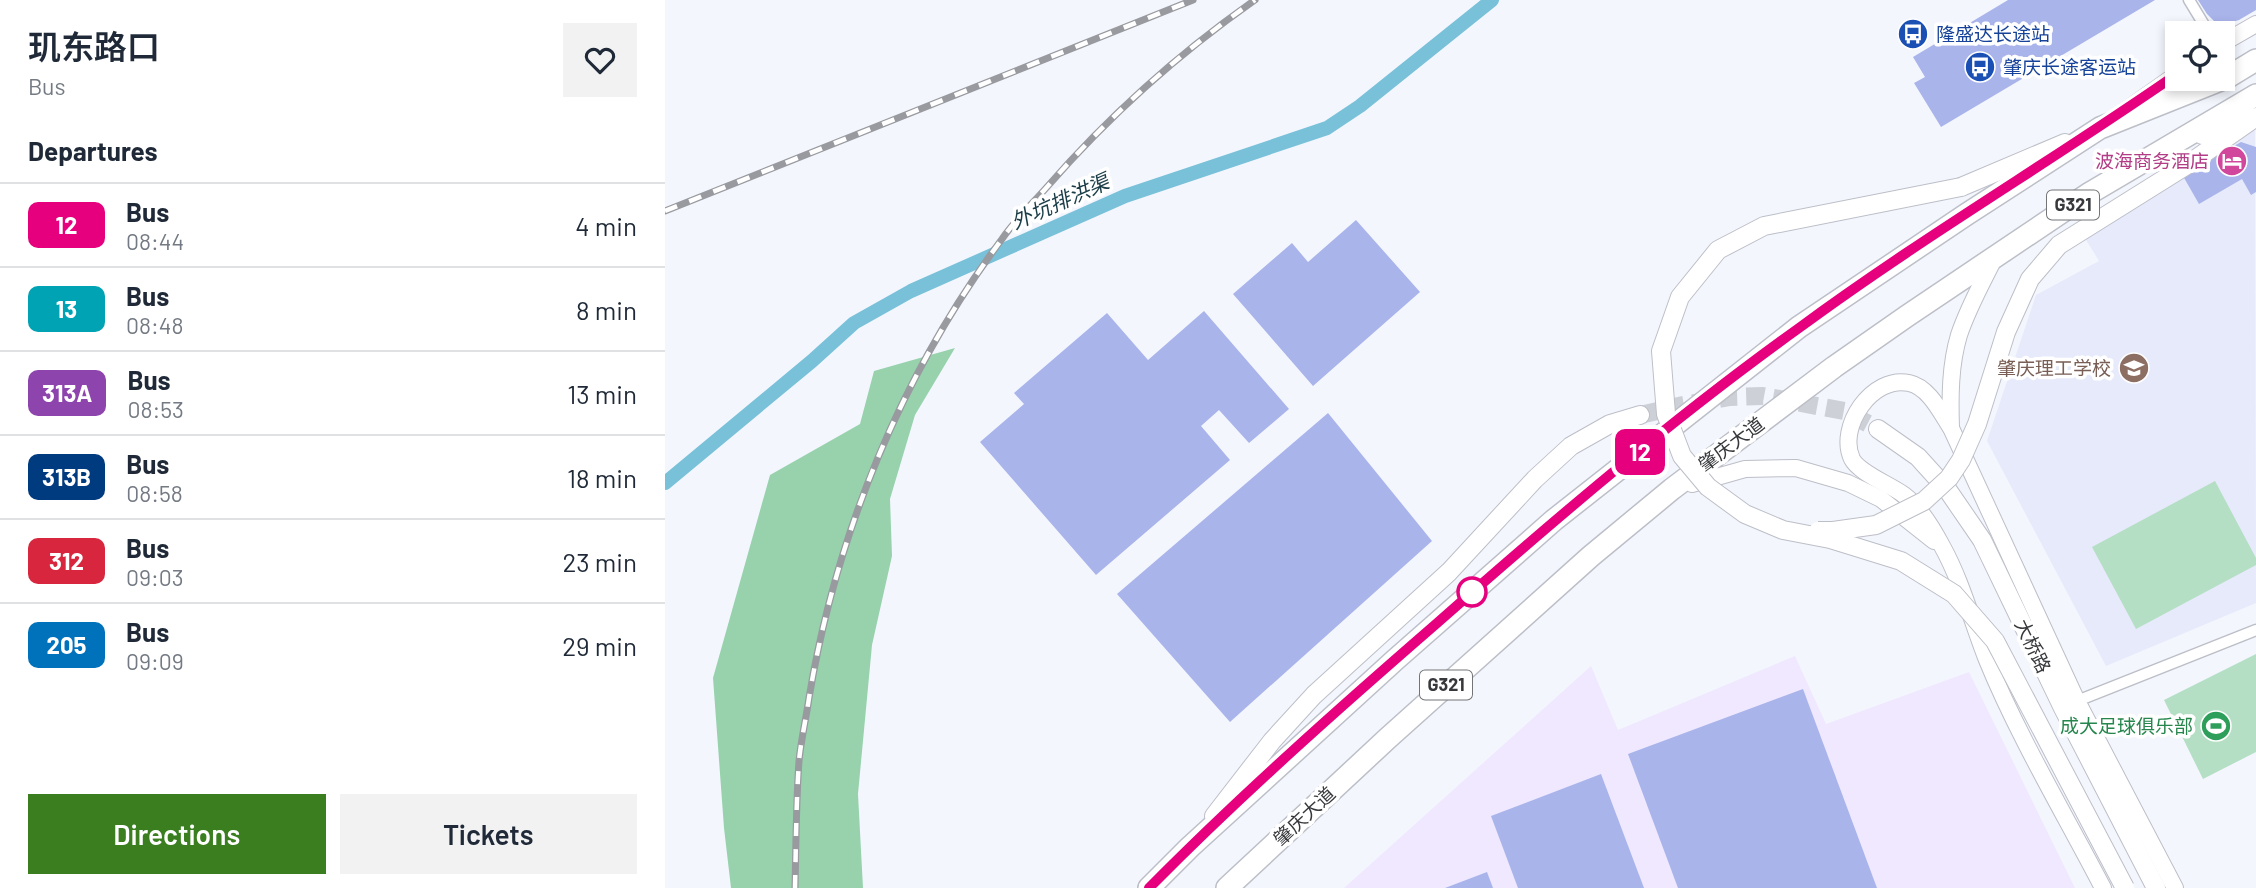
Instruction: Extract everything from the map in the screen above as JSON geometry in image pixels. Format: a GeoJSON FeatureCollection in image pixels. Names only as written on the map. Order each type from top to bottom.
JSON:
{"type":"FeatureCollection","features":[{"type":"Feature","properties":{"kind":"highway","name":"G321"},"geometry":{"type":"LineString","coordinates":[[1149,888],[1190,847],[1395,660],[1544,529],[1799,327],[2100,128],[2228,77],[2256,60]]}},
{"type":"Feature","properties":{"kind":"highway","name":"肇庆大道"},"geometry":{"type":"LineString","coordinates":[[1227,888],[1408,719],[1591,556],[1672,489],[1834,367],[2090,193],[2256,95]]}},
{"type":"Feature","properties":{"kind":"main road"},"geometry":{"type":"LineString","coordinates":[[1783,530],[1832,531],[1876,525],[1924,501],[1949,478],[1961,460],[1977,424],[2006,332],[2030,279],[2059,245],[2190,163],[2256,116]]}},
{"type":"Feature","properties":{"kind":"main road"},"geometry":{"type":"LineString","coordinates":[[2100,128],[1961,187],[1764,226],[1719,250],[1681,297],[1661,351],[1666,414],[1682,456],[1708,487],[1745,514],[1783,530],[1830,539],[1902,561],[1954,594],[1995,641],[2125,888]]}},
{"type":"Feature","properties":{"kind":"main road"},"geometry":{"type":"LineString","coordinates":[[1190,847],[1272,741],[1314,695],[1449,572],[1535,479],[1571,446],[1610,424],[1640,415]]}},
{"type":"Feature","properties":{"kind":"main road","name":"大桥路"},"geometry":{"type":"LineString","coordinates":[[1878,429],[1918,457],[1947,489],[1982,540],[2063,708],[2156,888]]}},
{"type":"Feature","properties":{"kind":"street"},"geometry":{"type":"LineString","coordinates":[[2189,0],[2202,21]]}},
{"type":"Feature","properties":{"kind":"street"},"geometry":{"type":"LineString","coordinates":[[2235,36],[2256,24]]}},
{"type":"Feature","properties":{"kind":"street"},"geometry":{"type":"LineString","coordinates":[[2100,128],[2165,82]]}},
{"type":"Feature","properties":{"kind":"street"},"geometry":{"type":"LineString","coordinates":[[2155,155],[2256,116]]}},
{"type":"Feature","properties":{"kind":"street"},"geometry":{"type":"LineString","coordinates":[[1951,428],[1950,393],[1954,356],[1960,333],[1994,259]]}},
{"type":"Feature","properties":{"kind":"street"},"geometry":{"type":"LineString","coordinates":[[2103,888],[2006,701],[1987,660],[1965,595],[1944,549],[1931,527],[1907,497],[1864,471],[1852,460],[1848,438],[1853,421],[1867,399],[1886,385],[1909,383],[1927,394],[1951,428],[2077,701],[2175,888]]}},
{"type":"Feature","properties":{"kind":"street"},"geometry":{"type":"LineString","coordinates":[[1672,489],[1745,469],[1796,468],[1848,483],[1881,499],[1944,549]]}},
{"type":"Feature","properties":{"kind":"street"},"geometry":{"type":"LineString","coordinates":[[2077,701],[2256,630]]}},
{"type":"Feature","properties":{"kind":"shaded area","name":"肇庆理工学校"},"geometry":{"type":"Polygon","coordinates":[[[2255,130],[2256,603],[2106,666],[1987,441],[2036,295],[2099,261],[2083,235],[2255,130]]]}},
{"type":"Feature","properties":{"kind":"shaded area"},"geometry":{"type":"Polygon","coordinates":[[[1795,656],[1826,724],[1969,672],[2075,888],[1344,888],[1591,666],[1618,730],[1795,656]]]}},
{"type":"Feature","properties":{"kind":"green space"},"geometry":{"type":"Polygon","coordinates":[[[955,348],[915,415],[890,499],[892,556],[872,645],[858,794],[863,888],[731,888],[713,678],[770,475],[860,424],[874,371],[955,348]]]}},
{"type":"Feature","properties":{"kind":"green space"},"geometry":{"type":"Polygon","coordinates":[[[2215,481],[2256,558],[2256,565],[2136,629],[2092,547],[2215,481]]]}},
{"type":"Feature","properties":{"kind":"green space","name":"成大足球俱乐部"},"geometry":{"type":"Polygon","coordinates":[[[2256,654],[2256,752],[2203,779],[2164,700],[2256,654]]]}},
{"type":"Feature","properties":{"kind":"building","name":"肇庆长途客运站"},"geometry":{"type":"Polygon","coordinates":[[[2008,0],[2155,0],[1941,127],[1914,83],[1925,77],[1913,57],[2008,0]]]}},
{"type":"Feature","properties":{"kind":"building"},"geometry":{"type":"Polygon","coordinates":[[[2198,0],[2256,0],[2256,10],[2235,21],[2214,21],[2198,0]]]}},
{"type":"Feature","properties":{"kind":"building","name":"波海商务酒店"},"geometry":{"type":"Polygon","coordinates":[[[2241,142],[2256,147],[2256,192],[2251,195],[2242,179],[2199,204],[2183,176],[2241,142]]]}},
{"type":"Feature","properties":{"kind":"building"},"geometry":{"type":"Polygon","coordinates":[[[1356,220],[1420,292],[1313,386],[1233,294],[1292,243],[1308,262],[1356,220]]]}},
{"type":"Feature","properties":{"kind":"building"},"geometry":{"type":"Polygon","coordinates":[[[1204,311],[1289,409],[1249,443],[1219,410],[1201,426],[1230,460],[1096,575],[980,442],[1024,404],[1014,393],[1107,313],[1148,360],[1204,311]]]}},
{"type":"Feature","properties":{"kind":"building"},"geometry":{"type":"Polygon","coordinates":[[[1328,413],[1432,541],[1230,722],[1117,594],[1328,413]]]}},
{"type":"Feature","properties":{"kind":"building"},"geometry":{"type":"Polygon","coordinates":[[[1803,689],[1877,888],[1678,888],[1628,754],[1803,689]]]}},
{"type":"Feature","properties":{"kind":"building"},"geometry":{"type":"Polygon","coordinates":[[[1601,774],[1644,888],[1518,888],[1491,816],[1601,774]]]}},
{"type":"Feature","properties":{"kind":"building"},"geometry":{"type":"Polygon","coordinates":[[[1487,872],[1493,888],[1445,888],[1487,872]]]}},
{"type":"Feature","properties":{"kind":"waterway","name":"外坑排洪渠"},"geometry":{"type":"LineString","coordinates":[[665,483],[854,323],[911,291],[1125,196],[1327,128],[1360,106],[1492,0]]}},
{"type":"Feature","properties":{"kind":"tunnel"},"geometry":{"type":"LineString","coordinates":[[1640,415],[1730,397],[1763,396],[1844,411],[1878,429]]}},
{"type":"Feature","properties":{"kind":"railway"},"geometry":{"type":"LineString","coordinates":[[665,211],[1193,0]]}},
{"type":"Feature","properties":{"kind":"railway"},"geometry":{"type":"LineString","coordinates":[[795,888],[799,761],[821,637],[836,576],[878,457],[933,344],[966,290],[1007,232],[1095,135],[1172,64],[1255,0]]}},
{"type":"Feature","properties":{"kind":"bus line","name":"12"},"geometry":{"type":"LineString","coordinates":[[1149,888],[1190,847],[1395,660],[1554,520],[1660,435],[1799,327],[2165,82]]}},
{"type":"Feature","properties":{"kind":"place","name":"隆盛达长途站"},"geometry":{"type":"Point","coordinates":[1913,34]}},
{"type":"Feature","properties":{"kind":"place","name":"肇庆长途客运站"},"geometry":{"type":"Point","coordinates":[1980,67]}},
{"type":"Feature","properties":{"kind":"place","name":"波海商务酒店"},"geometry":{"type":"Point","coordinates":[2232,161]}},
{"type":"Feature","properties":{"kind":"place","name":"肇庆理工学校"},"geometry":{"type":"Point","coordinates":[2134,368]}},
{"type":"Feature","properties":{"kind":"place","name":"成大足球俱乐部"},"geometry":{"type":"Point","coordinates":[2216,726]}}]}
